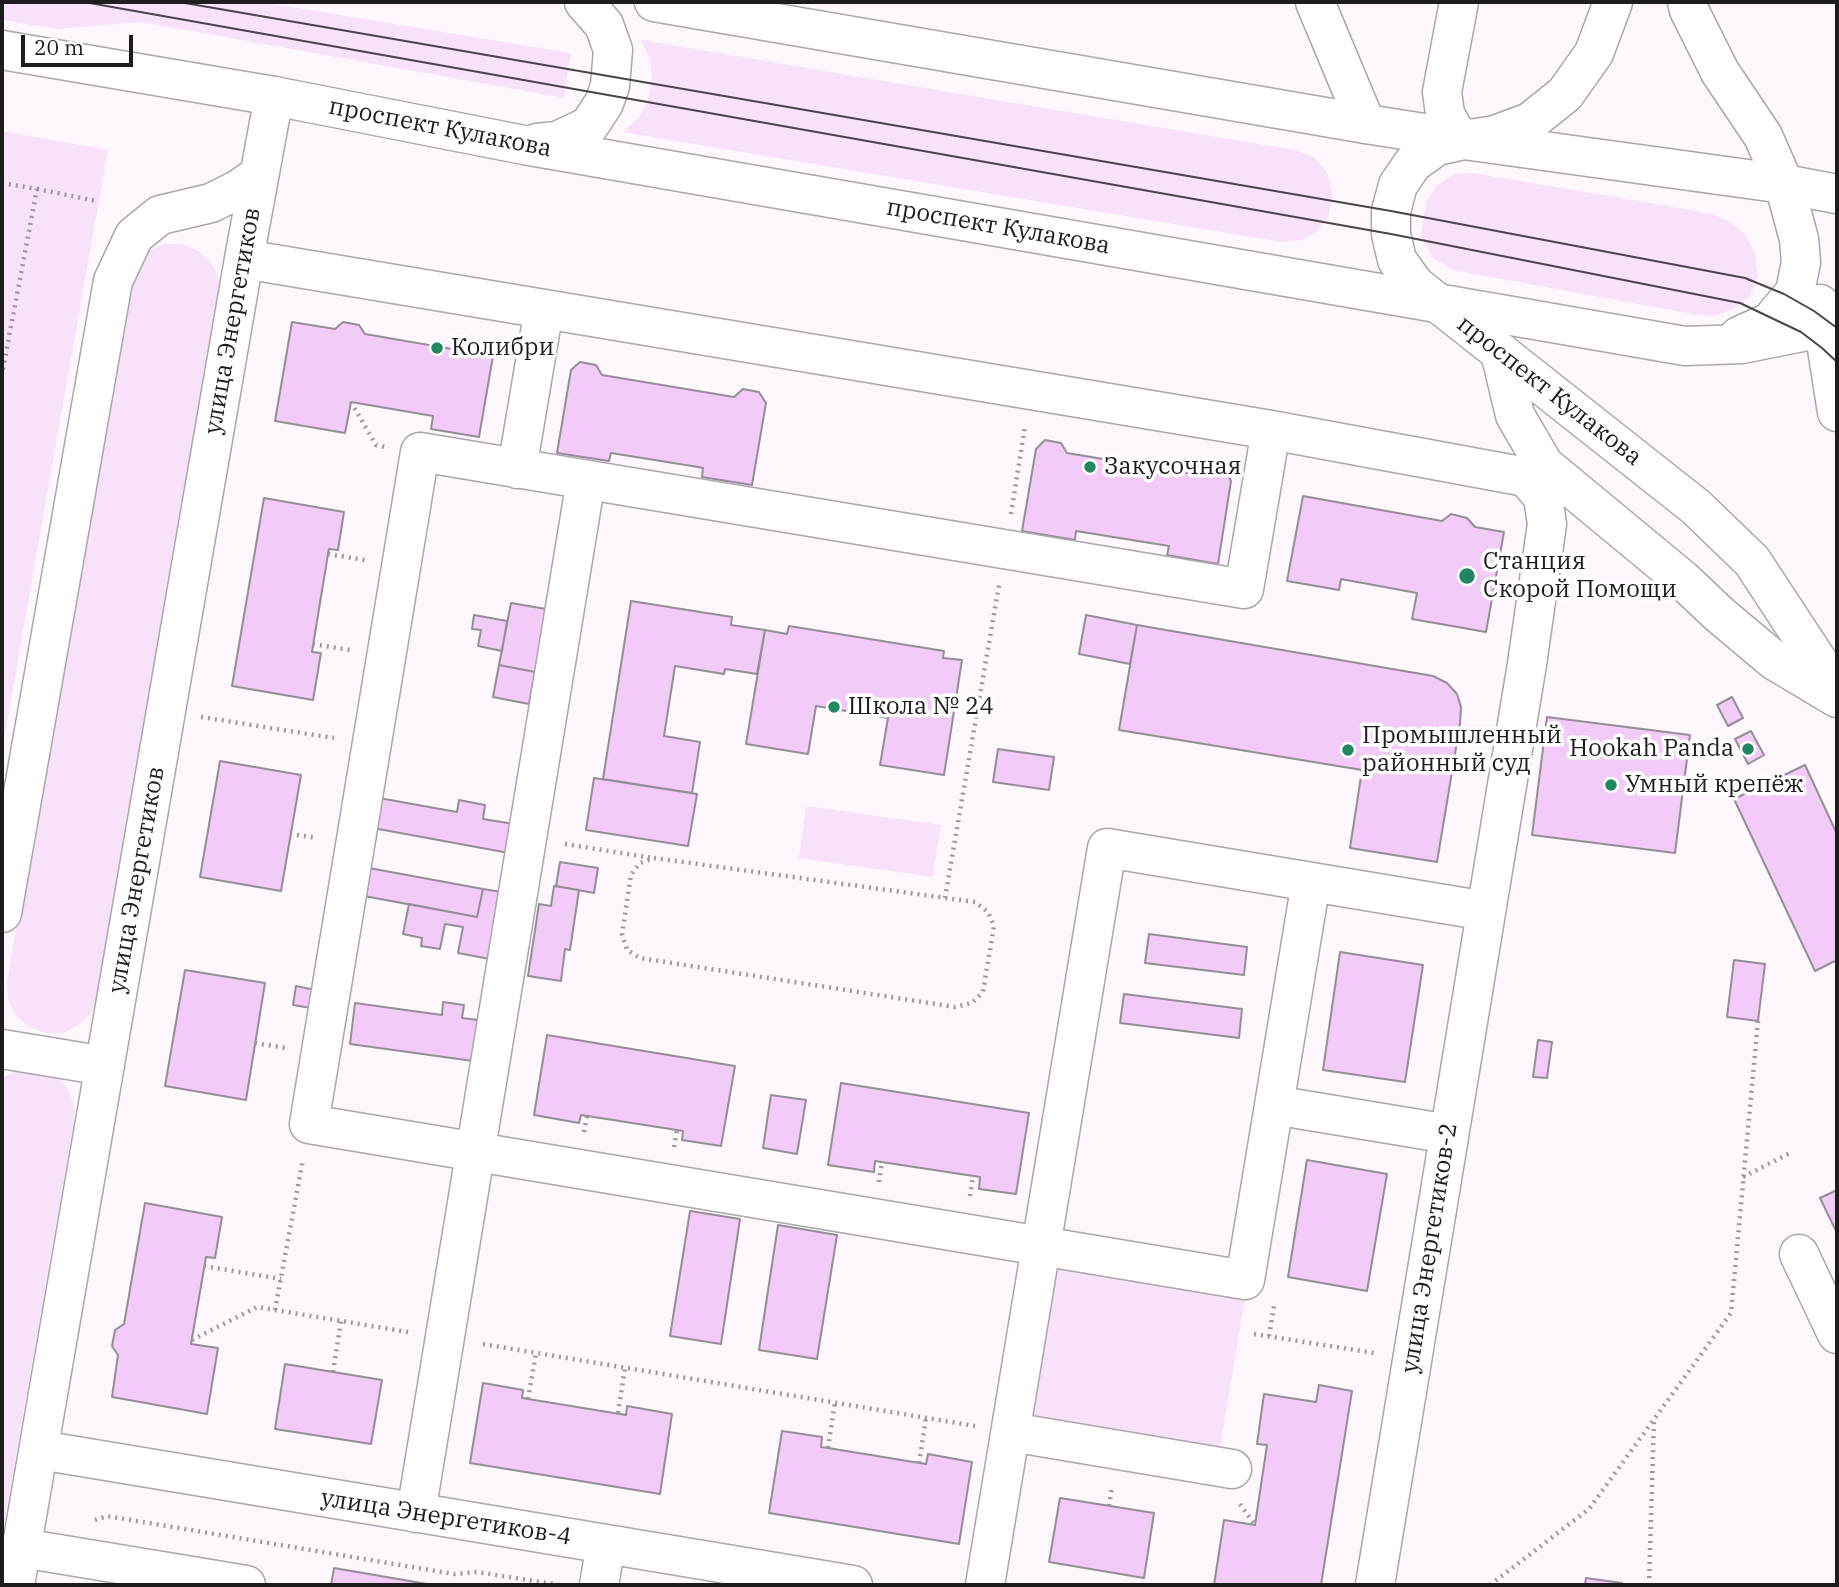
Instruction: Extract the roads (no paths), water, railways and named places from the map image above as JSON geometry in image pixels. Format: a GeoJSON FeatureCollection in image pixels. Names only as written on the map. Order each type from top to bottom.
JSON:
{"type":"FeatureCollection","features":[{"type":"Feature","properties":{"kind":"main road"},"geometry":{"type":"LineString","coordinates":[[524,145],[557,141],[589,126],[608,94],[613,50],[604,25],[584,2]]}},
{"type":"Feature","properties":{"kind":"main road"},"geometry":{"type":"LineString","coordinates":[[654,2],[733,7],[1366,124],[1784,184],[1837,194]]}},
{"type":"Feature","properties":{"kind":"main road"},"geometry":{"type":"LineString","coordinates":[[1315,2],[1366,124]]}},
{"type":"Feature","properties":{"kind":"main road"},"geometry":{"type":"LineString","coordinates":[[1459,2],[1442,92],[1444,114],[1464,140]]}},
{"type":"Feature","properties":{"kind":"main road"},"geometry":{"type":"LineString","coordinates":[[1613,2],[1594,52],[1565,94],[1530,122],[1495,135],[1437,146],[1413,163],[1398,185],[1391,211],[1391,233],[1397,260],[1415,285],[1437,303],[1685,346],[1742,344],[1831,326]]}},
{"type":"Feature","properties":{"kind":"main road"},"geometry":{"type":"LineString","coordinates":[[1687,2],[1720,72],[1763,136],[1784,184],[1820,304],[1831,326],[1837,412]]}},
{"type":"Feature","properties":{"kind":"main road","name":"проспект Кулакова"},"geometry":{"type":"LineString","coordinates":[[2,50],[274,96],[524,145],[1437,303],[1696,507],[1752,561],[1819,663],[1837,696]]}},
{"type":"Feature","properties":{"kind":"main road","name":"улица Энергетиков"},"geometry":{"type":"LineString","coordinates":[[15,1585],[274,96]]}},
{"type":"Feature","properties":{"kind":"main road","name":"улица Энергетиков"},"geometry":{"type":"LineString","coordinates":[[2,913],[113,281],[134,236],[160,215],[211,203],[259,175]]}},
{"type":"Feature","properties":{"kind":"main road"},"geometry":{"type":"LineString","coordinates":[[1685,346],[1720,342],[1770,322],[1795,292],[1801,262],[1799,239]]}},
{"type":"Feature","properties":{"kind":"main road","name":"улица Энергетиков-2"},"geometry":{"type":"LineString","coordinates":[[244,260],[1271,430],[1526,477],[1543,497],[1547,524],[1527,664],[1375,1585]]}},
{"type":"Feature","properties":{"kind":"main road"},"geometry":{"type":"LineString","coordinates":[[517,468],[544,309]]}},
{"type":"Feature","properties":{"kind":"main road"},"geometry":{"type":"LineString","coordinates":[[1500,352],[1515,415],[1544,465],[1775,660],[1837,696]]}},
{"type":"Feature","properties":{"kind":"main road"},"geometry":{"type":"LineString","coordinates":[[1271,430],[1244,590],[420,452],[309,1124],[1245,1279],[1311,882]]}},
{"type":"Feature","properties":{"kind":"main road"},"geometry":{"type":"LineString","coordinates":[[416,1513],[586,480]]}},
{"type":"Feature","properties":{"kind":"main road"},"geometry":{"type":"LineString","coordinates":[[985,1585],[1107,848],[1486,911]]}},
{"type":"Feature","properties":{"kind":"main road"},"geometry":{"type":"LineString","coordinates":[[2,1049],[105,1066]]}},
{"type":"Feature","properties":{"kind":"main road"},"geometry":{"type":"LineString","coordinates":[[1274,1105],[1449,1134]]}},
{"type":"Feature","properties":{"kind":"main road"},"geometry":{"type":"LineString","coordinates":[[1799,1254],[1837,1334]]}},
{"type":"Feature","properties":{"kind":"main road"},"geometry":{"type":"LineString","coordinates":[[1011,1432],[1232,1469]]}},
{"type":"Feature","properties":{"kind":"main road","name":"улица Энергетиков-4"},"geometry":{"type":"LineString","coordinates":[[40,1450],[853,1585]]}},
{"type":"Feature","properties":{"kind":"main road"},"geometry":{"type":"LineString","coordinates":[[599,1585],[606,1544]]}},
{"type":"Feature","properties":{"kind":"main road"},"geometry":{"type":"LineString","coordinates":[[22,1548],[246,1585]]}},
{"type":"Feature","properties":{"kind":"tram line"},"geometry":{"type":"LineString","coordinates":[[84,2],[1391,234],[1740,303],[1801,332],[1837,362]]}},
{"type":"Feature","properties":{"kind":"tram line"},"geometry":{"type":"LineString","coordinates":[[179,2],[1391,211],[1745,278],[1784,294],[1837,328]]}},
{"type":"Feature","properties":{"kind":"place","name":"Колибри"},"geometry":{"type":"Point","coordinates":[437,348]}},
{"type":"Feature","properties":{"kind":"place","name":"Закусочная"},"geometry":{"type":"Point","coordinates":[1090,467]}},
{"type":"Feature","properties":{"kind":"place","name":"Станция Скорой Помощи"},"geometry":{"type":"Point","coordinates":[1467,576]}},
{"type":"Feature","properties":{"kind":"place","name":"Школа № 24"},"geometry":{"type":"Point","coordinates":[834,707]}},
{"type":"Feature","properties":{"kind":"place","name":"Hookah Panda"},"geometry":{"type":"Point","coordinates":[1748,749]}},
{"type":"Feature","properties":{"kind":"place","name":"Промышленный районный суд"},"geometry":{"type":"Point","coordinates":[1348,750]}},
{"type":"Feature","properties":{"kind":"place","name":"Умный крепёж"},"geometry":{"type":"Point","coordinates":[1611,785]}}]}
